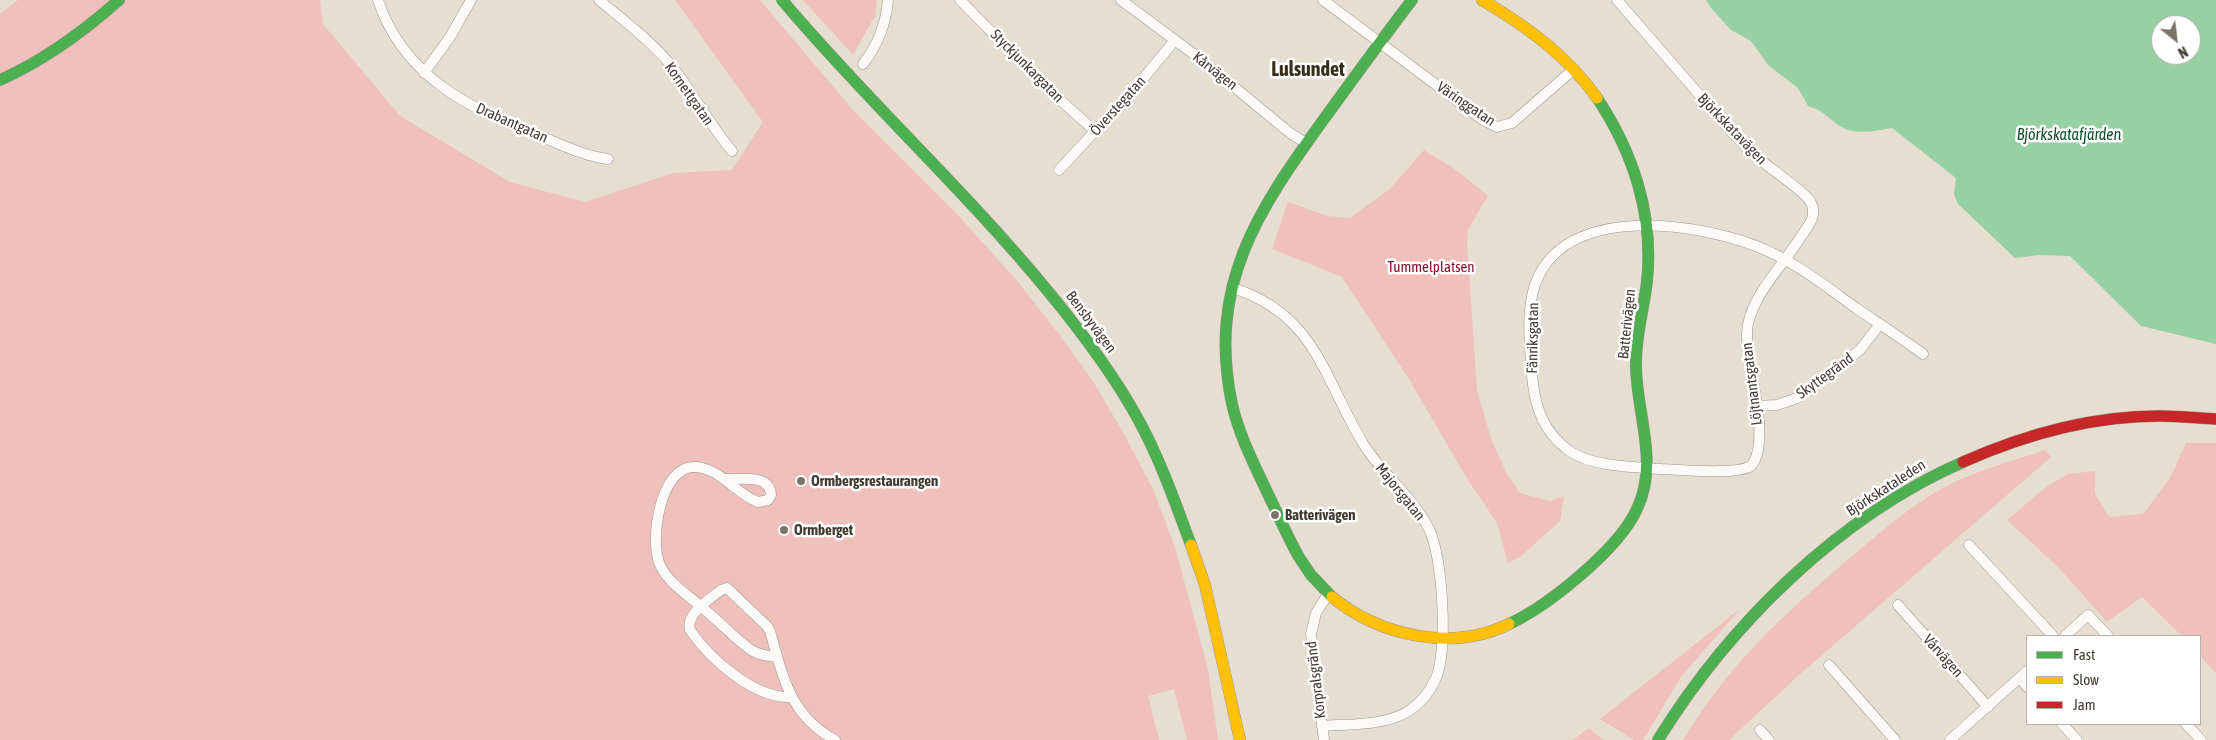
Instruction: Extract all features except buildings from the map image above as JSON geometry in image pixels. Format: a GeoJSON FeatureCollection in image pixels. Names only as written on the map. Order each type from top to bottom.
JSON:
{"type":"FeatureCollection","features":[{"type":"Feature","properties":{"kind":"street"},"geometry":{"type":"LineString","coordinates":[[0,80],[28,66],[73,38],[119,0]]}},
{"type":"Feature","properties":{"kind":"street","name":"Drabantgatan"},"geometry":{"type":"LineString","coordinates":[[378,0],[385,20],[396,41],[424,72],[438,84],[493,117],[585,154],[608,158]]}},
{"type":"Feature","properties":{"kind":"street"},"geometry":{"type":"LineString","coordinates":[[424,72],[450,37],[471,0]]}},
{"type":"Feature","properties":{"kind":"street","name":"Kornettgatan"},"geometry":{"type":"LineString","coordinates":[[599,0],[652,45],[668,62],[708,121],[732,151]]}},
{"type":"Feature","properties":{"kind":"street","name":"Bensbyvägen"},"geometry":{"type":"LineString","coordinates":[[782,0],[823,49],[1010,244],[1050,292],[1108,370],[1138,418],[1167,480],[1205,585],[1240,740]]}},
{"type":"Feature","properties":{"kind":"street"},"geometry":{"type":"LineString","coordinates":[[863,64],[881,32],[888,0]]}},
{"type":"Feature","properties":{"kind":"street","name":"Styckjunkargatan"},"geometry":{"type":"LineString","coordinates":[[960,0],[1050,91],[1095,131]]}},
{"type":"Feature","properties":{"kind":"street","name":"Kårvägen"},"geometry":{"type":"LineString","coordinates":[[1121,0],[1199,58],[1306,144]]}},
{"type":"Feature","properties":{"kind":"street"},"geometry":{"type":"LineString","coordinates":[[1323,0],[1379,42]]}},
{"type":"Feature","properties":{"kind":"street","name":"Batterivägen"},"geometry":{"type":"LineString","coordinates":[[1412,0],[1379,42],[1306,144],[1253,226],[1240,260],[1233,288],[1227,330],[1226,358],[1229,387],[1238,425],[1249,453],[1297,553],[1312,576],[1328,594],[1359,615],[1383,627],[1420,636],[1442,638],[1463,638],[1499,629],[1524,619],[1547,604],[1603,551],[1630,520],[1637,510],[1643,495],[1648,468],[1646,430],[1639,390],[1636,351],[1648,266],[1646,225],[1635,175],[1622,142],[1595,95],[1574,69],[1538,36],[1482,0]]}},
{"type":"Feature","properties":{"kind":"street","name":"Björkskatavägen"},"geometry":{"type":"LineString","coordinates":[[1617,0],[1738,139],[1770,168],[1809,198],[1813,207],[1811,221],[1785,260]]}},
{"type":"Feature","properties":{"kind":"street","name":"Överstegatan"},"geometry":{"type":"LineString","coordinates":[[1059,170],[1137,86],[1174,40]]}},
{"type":"Feature","properties":{"kind":"street","name":"Väringgatan"},"geometry":{"type":"LineString","coordinates":[[1379,42],[1483,120],[1497,127],[1512,123],[1574,69]]}},
{"type":"Feature","properties":{"kind":"street","name":"Fänriksgatan"},"geometry":{"type":"LineString","coordinates":[[1756,458],[1751,466],[1740,470],[1648,468],[1596,462],[1572,453],[1553,436],[1540,416],[1533,394],[1530,350],[1531,303],[1539,276],[1552,257],[1575,239],[1609,229],[1646,225],[1671,226],[1722,235],[1756,246],[1785,260],[1923,354]]}},
{"type":"Feature","properties":{"kind":"street","name":"Löjtnantsgatan"},"geometry":{"type":"LineString","coordinates":[[1756,458],[1758,440],[1757,406],[1747,341],[1747,325],[1758,299],[1785,260]]}},
{"type":"Feature","properties":{"kind":"street","name":"Majorsgatan"},"geometry":{"type":"LineString","coordinates":[[1233,288],[1256,298],[1274,309],[1304,336],[1322,361],[1353,426],[1370,454],[1412,502],[1424,521],[1432,535],[1436,553],[1441,596],[1442,638],[1440,664],[1436,679],[1427,694],[1415,706],[1401,715],[1386,720],[1322,726]]}},
{"type":"Feature","properties":{"kind":"street","name":"Skyttegränd"},"geometry":{"type":"LineString","coordinates":[[1757,406],[1777,405],[1797,398],[1860,350],[1880,324]]}},
{"type":"Feature","properties":{"kind":"street","name":"Björkskataleden"},"geometry":{"type":"LineString","coordinates":[[1658,740],[1688,693],[1716,657],[1781,588],[1850,529],[1929,477],[1994,448],[2060,427],[2134,417],[2185,416],[2216,419]]}},
{"type":"Feature","properties":{"kind":"street"},"geometry":{"type":"LineString","coordinates":[[725,479],[694,467],[682,470],[672,478],[667,486],[660,513],[657,557],[670,582],[701,606],[730,633],[752,650],[776,657]]}},
{"type":"Feature","properties":{"kind":"street"},"geometry":{"type":"LineString","coordinates":[[1969,545],[2052,635]]}},
{"type":"Feature","properties":{"kind":"street"},"geometry":{"type":"LineString","coordinates":[[792,697],[770,695],[760,691],[735,674],[710,653],[689,628],[690,621],[701,606],[721,590],[727,588],[770,631],[776,657],[792,697],[806,718],[815,727],[835,740]]}},
{"type":"Feature","properties":{"kind":"street","name":"Korpralsgränd"},"geometry":{"type":"LineString","coordinates":[[1324,740],[1311,634],[1316,613],[1328,594]]}},
{"type":"Feature","properties":{"kind":"street","name":"Vårvägen"},"geometry":{"type":"LineString","coordinates":[[1898,605],[1988,706]]}},
{"type":"Feature","properties":{"kind":"street"},"geometry":{"type":"LineString","coordinates":[[2066,635],[2088,615],[2107,635]]}},
{"type":"Feature","properties":{"kind":"street"},"geometry":{"type":"LineString","coordinates":[[1829,665],[1895,740]]}},
{"type":"Feature","properties":{"kind":"street"},"geometry":{"type":"LineString","coordinates":[[1950,740],[2023,675]]}},
{"type":"Feature","properties":{"kind":"street"},"geometry":{"type":"LineString","coordinates":[[2063,725],[2077,740]]}},
{"type":"Feature","properties":{"kind":"street"},"geometry":{"type":"LineString","coordinates":[[2187,725],[2201,740]]}},
{"type":"Feature","properties":{"kind":"street"},"geometry":{"type":"LineString","coordinates":[[1760,730],[1769,740]]}},
{"type":"Feature","properties":{"kind":"green space"},"geometry":{"type":"Polygon","coordinates":[[[18,0],[320,0],[323,24],[400,116],[510,182],[585,202],[673,173],[732,170],[763,122],[675,0],[760,0],[853,110],[958,215],[1018,282],[1094,383],[1153,489],[1175,547],[1208,669],[1218,740],[1187,740],[1174,689],[1148,696],[1159,740],[0,740],[0,14],[18,0]]]}},
{"type":"Feature","properties":{"kind":"green space"},"geometry":{"type":"Polygon","coordinates":[[[803,0],[877,0],[875,16],[853,55],[803,0]]]}},
{"type":"Feature","properties":{"kind":"green space","name":"Tummelplatsen"},"geometry":{"type":"Polygon","coordinates":[[[1424,150],[1459,172],[1488,196],[1468,229],[1467,243],[1477,391],[1492,441],[1507,474],[1520,493],[1550,501],[1564,496],[1560,521],[1520,557],[1508,563],[1497,523],[1466,477],[1409,379],[1342,277],[1272,249],[1288,202],[1328,216],[1350,218],[1390,189],[1424,150]]]}},
{"type":"Feature","properties":{"kind":"green space"},"geometry":{"type":"Polygon","coordinates":[[[2186,443],[2216,443],[2216,673],[2201,657],[2201,635],[2181,635],[2142,597],[2107,622],[2058,567],[2007,520],[2046,487],[2068,474],[2095,471],[2095,493],[2109,517],[2143,514],[2170,478],[2186,443]]]}},
{"type":"Feature","properties":{"kind":"green space"},"geometry":{"type":"Polygon","coordinates":[[[2045,450],[2051,457],[1799,675],[1729,740],[1683,740],[1721,686],[1762,638],[1807,595],[1893,522],[1918,503],[1959,480],[2045,450]]]}},
{"type":"Feature","properties":{"kind":"green space"},"geometry":{"type":"Polygon","coordinates":[[[1740,609],[1681,677],[1643,740],[1634,740],[1600,719],[1740,609]]]}},
{"type":"Feature","properties":{"kind":"green space"},"geometry":{"type":"Polygon","coordinates":[[[1589,728],[1603,740],[1573,740],[1589,728]]]}},
{"type":"Feature","properties":{"kind":"water","name":"Björkskatafjärden"},"geometry":{"type":"Polygon","coordinates":[[[1706,0],[2216,0],[2216,344],[2141,326],[2070,256],[2039,255],[2015,258],[1958,204],[1954,194],[1956,178],[1892,128],[1864,132],[1851,131],[1808,106],[1798,88],[1768,65],[1751,41],[1731,30],[1706,0]]]}},
{"type":"Feature","properties":{"kind":"traffic: fast"},"geometry":{"type":"LineString","coordinates":[[0,80],[33,64],[63,44],[119,0]]}},
{"type":"Feature","properties":{"kind":"traffic: fast"},"geometry":{"type":"LineString","coordinates":[[782,0],[847,73],[982,216],[1047,290],[1084,336],[1118,385],[1146,434],[1167,481],[1191,545]]}},
{"type":"Feature","properties":{"kind":"traffic: fast"},"geometry":{"type":"LineString","coordinates":[[1332,597],[1311,575],[1299,557],[1243,438],[1232,404],[1226,361],[1227,322],[1233,286],[1244,251],[1259,218],[1300,152],[1412,0]]}},
{"type":"Feature","properties":{"kind":"traffic: fast"},"geometry":{"type":"LineString","coordinates":[[1509,624],[1525,616],[1562,590],[1581,575],[1615,541],[1628,525],[1637,509],[1646,474],[1647,456],[1636,367],[1638,334],[1647,281],[1648,256],[1644,208],[1638,185],[1621,140],[1597,98]]}},
{"type":"Feature","properties":{"kind":"traffic: fast"},"geometry":{"type":"LineString","coordinates":[[1658,740],[1686,697],[1718,656],[1790,578],[1830,544],[1873,512],[1917,485],[1963,462]]}},
{"type":"Feature","properties":{"kind":"traffic: slow"},"geometry":{"type":"LineString","coordinates":[[1482,0],[1514,20],[1545,43],[1573,68],[1597,98]]}},
{"type":"Feature","properties":{"kind":"traffic: slow"},"geometry":{"type":"LineString","coordinates":[[1191,545],[1205,585],[1240,740]]}},
{"type":"Feature","properties":{"kind":"traffic: slow"},"geometry":{"type":"LineString","coordinates":[[1332,597],[1351,611],[1372,622],[1417,636],[1464,637],[1487,632],[1509,624]]}},
{"type":"Feature","properties":{"kind":"traffic: jam"},"geometry":{"type":"LineString","coordinates":[[1963,462],[2010,443],[2083,423],[2108,419],[2159,416],[2216,419]]}},
{"type":"Feature","properties":{"kind":"place","name":"Ormbergsrestaurangen"},"geometry":{"type":"Point","coordinates":[801,481]}},
{"type":"Feature","properties":{"kind":"place","name":"Batterivägen"},"geometry":{"type":"Point","coordinates":[1275,515]}},
{"type":"Feature","properties":{"kind":"place","name":"Ormberget"},"geometry":{"type":"Point","coordinates":[784,530]}},
{"type":"Feature","properties":{"kind":"district","name":"Lulsundet"},"geometry":{"type":"Point","coordinates":[1308,70]}}]}
